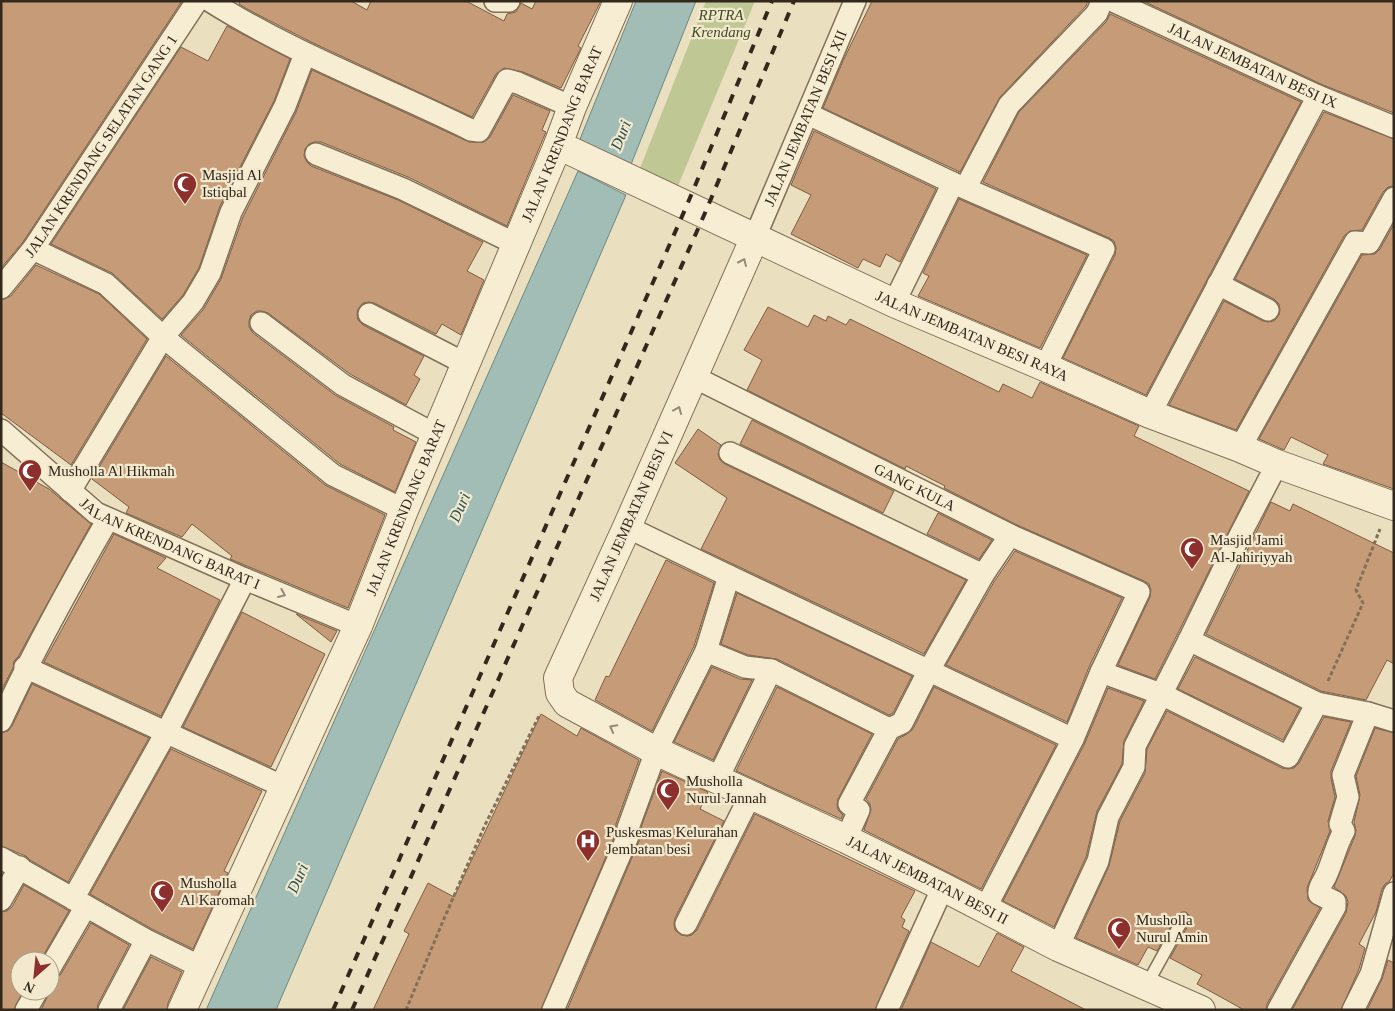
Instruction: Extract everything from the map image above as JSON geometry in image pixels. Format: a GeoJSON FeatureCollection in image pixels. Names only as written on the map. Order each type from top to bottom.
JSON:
{"type":"FeatureCollection","features":[{"type":"Feature","properties":{"kind":"street","name":"JALAN KRENDANG SELATAN GANG 1"},"geometry":{"type":"LineString","coordinates":[[1,288],[33,249],[197,1]]}},
{"type":"Feature","properties":{"kind":"street"},"geometry":{"type":"LineString","coordinates":[[210,1],[266,35],[471,130],[479,131],[507,80],[572,107]]}},
{"type":"Feature","properties":{"kind":"street"},"geometry":{"type":"LineString","coordinates":[[495,1],[509,1]]}},
{"type":"Feature","properties":{"kind":"street","name":"JALAN KRENDANG BARAT"},"geometry":{"type":"LineString","coordinates":[[182,1010],[358,626],[404,510],[516,244],[566,149],[572,107],[618,1]]}},
{"type":"Feature","properties":{"kind":"street","name":"JALAN JEMBATAN BESI XII"},"geometry":{"type":"LineString","coordinates":[[755,237],[855,1]]}},
{"type":"Feature","properties":{"kind":"street"},"geometry":{"type":"LineString","coordinates":[[894,303],[959,185],[1009,105],[1097,13],[1102,1]]}},
{"type":"Feature","properties":{"kind":"street","name":"JALAN JEMBATAN BESI IX"},"geometry":{"type":"LineString","coordinates":[[1113,1],[1318,96],[1394,127]]}},
{"type":"Feature","properties":{"kind":"street"},"geometry":{"type":"LineString","coordinates":[[70,491],[163,337],[192,302],[210,273],[231,212],[285,106],[305,54]]}},
{"type":"Feature","properties":{"kind":"street"},"geometry":{"type":"LineString","coordinates":[[1150,414],[1318,96]]}},
{"type":"Feature","properties":{"kind":"street"},"geometry":{"type":"LineString","coordinates":[[808,114],[959,185],[1104,249],[1045,366]]}},
{"type":"Feature","properties":{"kind":"street","name":"JALAN JEMBATAN BESI RAYA"},"geometry":{"type":"LineString","coordinates":[[566,149],[894,303],[1045,366],[1150,414],[1277,464],[1392,505]]}},
{"type":"Feature","properties":{"kind":"street"},"geometry":{"type":"LineString","coordinates":[[316,154],[403,189],[516,244]]}},
{"type":"Feature","properties":{"kind":"street"},"geometry":{"type":"LineString","coordinates":[[1240,448],[1355,242],[1370,243],[1394,198]]}},
{"type":"Feature","properties":{"kind":"street","name":"JALAN JEMBATAN BESI VI"},"geometry":{"type":"LineString","coordinates":[[558,678],[755,237]]}},
{"type":"Feature","properties":{"kind":"street"},"geometry":{"type":"LineString","coordinates":[[33,249],[106,284],[163,337],[333,475],[404,510]]}},
{"type":"Feature","properties":{"kind":"street"},"geometry":{"type":"LineString","coordinates":[[1218,284],[1268,310]]}},
{"type":"Feature","properties":{"kind":"street"},"geometry":{"type":"LineString","coordinates":[[369,314],[466,364]]}},
{"type":"Feature","properties":{"kind":"street"},"geometry":{"type":"LineString","coordinates":[[261,323],[343,385],[436,435]]}},
{"type":"Feature","properties":{"kind":"street","name":"GANG KULA"},"geometry":{"type":"LineString","coordinates":[[692,376],[1010,535],[1139,592],[1101,672]]}},
{"type":"Feature","properties":{"kind":"street","name":"JALAN KRENDANG BARAT I"},"geometry":{"type":"LineString","coordinates":[[1,430],[90,509],[108,519],[358,626]]}},
{"type":"Feature","properties":{"kind":"street"},"geometry":{"type":"LineString","coordinates":[[730,453],[983,575]]}},
{"type":"Feature","properties":{"kind":"street"},"geometry":{"type":"LineString","coordinates":[[1058,947],[1098,861],[1108,817],[1134,767],[1135,746],[1277,464]]}},
{"type":"Feature","properties":{"kind":"street"},"geometry":{"type":"LineString","coordinates":[[1,721],[25,667],[63,596],[108,519]]}},
{"type":"Feature","properties":{"kind":"street"},"geometry":{"type":"LineString","coordinates":[[627,527],[928,672],[1073,739]]}},
{"type":"Feature","properties":{"kind":"street"},"geometry":{"type":"LineString","coordinates":[[846,839],[859,810],[848,804],[889,728],[902,723],[928,672],[983,575],[1010,535]]}},
{"type":"Feature","properties":{"kind":"street"},"geometry":{"type":"LineString","coordinates":[[553,1010],[628,836],[628,828],[656,751],[706,652],[729,576]]}},
{"type":"Feature","properties":{"kind":"street"},"geometry":{"type":"LineString","coordinates":[[57,951],[79,902],[246,579]]}},
{"type":"Feature","properties":{"kind":"street"},"geometry":{"type":"LineString","coordinates":[[1189,640],[1317,703],[1394,721]]}},
{"type":"Feature","properties":{"kind":"street"},"geometry":{"type":"LineString","coordinates":[[706,652],[745,667],[771,670],[889,728]]}},
{"type":"Feature","properties":{"kind":"street"},"geometry":{"type":"LineString","coordinates":[[25,667],[167,731],[284,787]]}},
{"type":"Feature","properties":{"kind":"street"},"geometry":{"type":"LineString","coordinates":[[718,780],[771,670]]}},
{"type":"Feature","properties":{"kind":"street"},"geometry":{"type":"LineString","coordinates":[[985,909],[1073,739],[1101,672],[1161,694],[1288,757],[1317,703]]}},
{"type":"Feature","properties":{"kind":"street"},"geometry":{"type":"LineString","coordinates":[[558,678],[560,693],[567,703],[656,751]]}},
{"type":"Feature","properties":{"kind":"street"},"geometry":{"type":"LineString","coordinates":[[1278,1010],[1335,906],[1335,902],[1318,894],[1318,890],[1329,870],[1344,831],[1340,824],[1348,797],[1343,775],[1368,714]]}},
{"type":"Feature","properties":{"kind":"street","name":"JALAN JEMBATAN BESI II"},"geometry":{"type":"LineString","coordinates":[[656,751],[846,839],[1058,947],[1201,1010]]}},
{"type":"Feature","properties":{"kind":"street"},"geometry":{"type":"LineString","coordinates":[[686,924],[750,796]]}},
{"type":"Feature","properties":{"kind":"street"},"geometry":{"type":"LineString","coordinates":[[1,900],[10,862],[146,940],[201,967]]}},
{"type":"Feature","properties":{"kind":"street"},"geometry":{"type":"LineString","coordinates":[[887,1010],[943,887]]}},
{"type":"Feature","properties":{"kind":"street"},"geometry":{"type":"LineString","coordinates":[[1353,1010],[1371,974],[1394,893]]}},
{"type":"Feature","properties":{"kind":"street"},"geometry":{"type":"LineString","coordinates":[[109,1010],[146,940]]}},
{"type":"Feature","properties":{"kind":"lane"},"geometry":{"type":"LineString","coordinates":[[1146,986],[1183,919]]}},
{"type":"Feature","properties":{"kind":"path"},"geometry":{"type":"LineString","coordinates":[[1317,703],[1363,603],[1356,590],[1392,505]]}},
{"type":"Feature","properties":{"kind":"path"},"geometry":{"type":"LineString","coordinates":[[406,1010],[442,921],[485,825],[558,678]]}},
{"type":"Feature","properties":{"kind":"green space","name":"RPTRA Krendang"},"geometry":{"type":"Polygon","coordinates":[[[706,1],[755,1],[675,193],[637,176],[706,1]]]}},
{"type":"Feature","properties":{"kind":"water","name":"Duri"},"geometry":{"type":"Polygon","coordinates":[[[636,1],[696,1],[628,172],[576,149],[636,1]]]}},
{"type":"Feature","properties":{"kind":"water","name":"Duri"},"geometry":{"type":"Polygon","coordinates":[[[578,171],[626,195],[276,1010],[206,1010],[578,171]]]}},
{"type":"Feature","properties":{"kind":"building"},"geometry":{"type":"Polygon","coordinates":[[[1,1],[182,1],[23,242],[1,268],[1,1]]]}},
{"type":"Feature","properties":{"kind":"building"},"geometry":{"type":"Polygon","coordinates":[[[240,1],[351,1],[367,10],[371,1],[466,1],[504,21],[507,14],[516,12],[521,3],[532,9],[536,1],[601,1],[578,46],[581,48],[561,88],[523,72],[504,68],[496,74],[472,117],[311,42],[247,9],[239,4],[240,1]]]}},
{"type":"Feature","properties":{"kind":"building"},"geometry":{"type":"Polygon","coordinates":[[[872,1],[1088,1],[1086,6],[1000,97],[960,172],[823,108],[872,1]]]}},
{"type":"Feature","properties":{"kind":"building"},"geometry":{"type":"Polygon","coordinates":[[[1143,1],[1394,1],[1394,113],[1323,85],[1143,1]]]}},
{"type":"Feature","properties":{"kind":"building"},"geometry":{"type":"Polygon","coordinates":[[[1110,14],[1301,102],[1146,395],[1063,358],[1115,255],[1114,241],[983,182],[1019,112],[1106,22],[1110,14]]]}},
{"type":"Feature","properties":{"kind":"building"},"geometry":{"type":"Polygon","coordinates":[[[227,26],[290,59],[274,101],[220,206],[199,268],[183,295],[162,319],[112,273],[51,244],[181,47],[208,61],[227,26]]]}},
{"type":"Feature","properties":{"kind":"building"},"geometry":{"type":"Polygon","coordinates":[[[312,70],[469,142],[484,142],[490,137],[513,95],[550,111],[542,130],[546,132],[507,226],[408,177],[321,142],[309,144],[305,149],[304,156],[311,166],[398,200],[483,242],[467,271],[484,280],[461,335],[442,324],[436,334],[374,303],[363,303],[358,309],[358,320],[363,325],[424,356],[414,375],[420,379],[406,405],[350,374],[268,313],[257,311],[251,315],[249,327],[253,333],[335,395],[394,427],[393,430],[416,442],[395,492],[340,464],[181,335],[203,310],[221,279],[243,217],[296,112],[312,70]]]}},
{"type":"Feature","properties":{"kind":"building"},"geometry":{"type":"Polygon","coordinates":[[[1324,112],[1394,139],[1394,186],[1388,187],[1383,192],[1362,230],[1350,231],[1344,236],[1236,430],[1169,405],[1224,301],[1263,321],[1274,321],[1279,315],[1279,304],[1274,299],[1235,279],[1324,112]]]}},
{"type":"Feature","properties":{"kind":"building"},"geometry":{"type":"Polygon","coordinates":[[[814,131],[936,189],[900,262],[886,254],[880,267],[863,259],[858,268],[791,234],[811,195],[791,185],[814,131]]]}},
{"type":"Feature","properties":{"kind":"building"},"geometry":{"type":"Polygon","coordinates":[[[959,199],[1087,255],[1040,348],[918,296],[929,276],[923,273],[959,199]]]}},
{"type":"Feature","properties":{"kind":"building"},"geometry":{"type":"Polygon","coordinates":[[[1394,224],[1394,489],[1323,464],[1328,455],[1291,437],[1284,450],[1259,439],[1362,255],[1375,254],[1380,249],[1394,224]]]}},
{"type":"Feature","properties":{"kind":"building"},"geometry":{"type":"Polygon","coordinates":[[[36,265],[99,294],[147,339],[71,465],[1,413],[1,300],[11,296],[36,265]]]}},
{"type":"Feature","properties":{"kind":"building"},"geometry":{"type":"Polygon","coordinates":[[[768,307],[808,327],[814,315],[826,321],[828,316],[846,325],[850,319],[999,392],[1003,384],[1032,398],[1040,382],[1139,426],[1134,436],[1249,491],[1155,679],[1118,665],[1150,597],[1151,590],[1149,584],[1015,524],[944,488],[945,486],[906,466],[905,469],[747,390],[762,360],[744,350],[768,307]]]}},
{"type":"Feature","properties":{"kind":"building"},"geometry":{"type":"Polygon","coordinates":[[[166,356],[325,485],[385,515],[348,608],[230,559],[232,556],[192,524],[182,537],[126,513],[129,507],[92,479],[166,356]]]}},
{"type":"Feature","properties":{"kind":"building"},"geometry":{"type":"Polygon","coordinates":[[[752,420],[894,491],[883,513],[740,444],[752,420]]]}},
{"type":"Feature","properties":{"kind":"building"},"geometry":{"type":"Polygon","coordinates":[[[698,429],[721,445],[718,454],[720,460],[725,464],[966,580],[924,654],[701,549],[727,498],[675,463],[698,429]]]}},
{"type":"Feature","properties":{"kind":"building"},"geometry":{"type":"Polygon","coordinates":[[[1,462],[49,489],[91,524],[18,657],[14,661],[13,668],[1,691],[1,462]]]}},
{"type":"Feature","properties":{"kind":"building"},"geometry":{"type":"Polygon","coordinates":[[[1271,502],[1290,511],[1293,504],[1394,553],[1394,664],[1387,660],[1366,700],[1321,691],[1206,634],[1271,502]]]}},
{"type":"Feature","properties":{"kind":"building"},"geometry":{"type":"Polygon","coordinates":[[[938,513],[992,540],[979,559],[927,534],[938,513]]]}},
{"type":"Feature","properties":{"kind":"building"},"geometry":{"type":"Polygon","coordinates":[[[114,534],[166,558],[157,568],[220,600],[161,716],[44,662],[114,534]]]}},
{"type":"Feature","properties":{"kind":"building"},"geometry":{"type":"Polygon","coordinates":[[[1015,551],[1122,598],[1089,667],[1067,722],[946,665],[994,582],[1015,551]]]}},
{"type":"Feature","properties":{"kind":"building"},"geometry":{"type":"Polygon","coordinates":[[[666,560],[714,583],[694,646],[652,731],[595,700],[606,676],[609,677],[666,560]]]}},
{"type":"Feature","properties":{"kind":"building"},"geometry":{"type":"Polygon","coordinates":[[[737,593],[912,676],[893,713],[889,715],[777,659],[748,655],[721,644],[737,593]]]}},
{"type":"Feature","properties":{"kind":"building"},"geometry":{"type":"Polygon","coordinates":[[[242,612],[325,654],[271,767],[183,727],[242,612]]]}},
{"type":"Feature","properties":{"kind":"building"},"geometry":{"type":"Polygon","coordinates":[[[296,614],[337,631],[331,642],[296,614]]]}},
{"type":"Feature","properties":{"kind":"building"},"geometry":{"type":"Polygon","coordinates":[[[1195,657],[1300,708],[1283,740],[1178,689],[1195,657]]]}},
{"type":"Feature","properties":{"kind":"building"},"geometry":{"type":"Polygon","coordinates":[[[712,667],[740,679],[752,680],[713,760],[674,742],[712,667]]]}},
{"type":"Feature","properties":{"kind":"building"},"geometry":{"type":"Polygon","coordinates":[[[32,684],[149,738],[68,882],[26,856],[1,846],[1,733],[8,731],[12,726],[32,684]]]}},
{"type":"Feature","properties":{"kind":"building"},"geometry":{"type":"Polygon","coordinates":[[[777,687],[872,734],[838,799],[838,810],[843,815],[841,819],[736,771],[777,687]]]}},
{"type":"Feature","properties":{"kind":"building"},"geometry":{"type":"Polygon","coordinates":[[[934,687],[1056,745],[981,889],[864,830],[871,810],[870,804],[866,799],[898,739],[913,729],[934,687]]]}},
{"type":"Feature","properties":{"kind":"building"},"geometry":{"type":"Polygon","coordinates":[[[1108,688],[1144,701],[1124,741],[1122,764],[1097,811],[1086,857],[1054,927],[1003,901],[1084,745],[1108,688]]]}},
{"type":"Feature","properties":{"kind":"building"},"geometry":{"type":"Polygon","coordinates":[[[1167,711],[1282,768],[1288,769],[1294,768],[1299,763],[1324,717],[1351,722],[1331,771],[1335,797],[1328,821],[1330,831],[1307,888],[1308,900],[1320,908],[1267,1004],[1266,1010],[1244,1010],[1197,984],[1202,975],[1170,958],[1190,922],[1190,916],[1186,912],[1177,915],[1157,951],[1148,947],[1138,965],[1076,938],[1109,866],[1120,821],[1145,773],[1147,749],[1167,711]]]}},
{"type":"Feature","properties":{"kind":"building"},"geometry":{"type":"Polygon","coordinates":[[[541,714],[577,736],[581,728],[639,760],[616,824],[616,833],[541,1010],[373,1010],[409,934],[404,931],[428,883],[454,897],[541,714]]]}},
{"type":"Feature","properties":{"kind":"building"},"geometry":{"type":"Polygon","coordinates":[[[1375,728],[1394,733],[1394,873],[1382,889],[1376,912],[1359,944],[1365,948],[1359,969],[1341,1010],[1292,1010],[1346,913],[1348,902],[1346,896],[1334,887],[1355,836],[1354,822],[1360,795],[1356,776],[1375,728]]]}},
{"type":"Feature","properties":{"kind":"building"},"geometry":{"type":"Polygon","coordinates":[[[171,749],[262,791],[224,871],[228,873],[193,949],[152,929],[90,894],[171,749]]]}},
{"type":"Feature","properties":{"kind":"building"},"geometry":{"type":"Polygon","coordinates":[[[662,771],[708,792],[700,809],[724,821],[675,918],[675,930],[681,935],[692,935],[697,930],[755,814],[915,891],[901,917],[905,920],[902,927],[909,931],[875,1010],[567,1010],[639,841],[640,830],[662,771]]]}},
{"type":"Feature","properties":{"kind":"building"},"geometry":{"type":"Polygon","coordinates":[[[24,885],[69,911],[46,951],[10,951],[10,1001],[18,1001],[14,1010],[1,1010],[1,912],[7,911],[12,907],[24,885]]]}},
{"type":"Feature","properties":{"kind":"building"},"geometry":{"type":"Polygon","coordinates":[[[91,923],[129,945],[98,1004],[97,1010],[41,1010],[45,1001],[60,1001],[61,974],[91,923]]]}},
{"type":"Feature","properties":{"kind":"building"},"geometry":{"type":"Polygon","coordinates":[[[997,933],[1024,947],[1011,971],[1086,1010],[901,1010],[931,942],[979,967],[997,933]]]}},
{"type":"Feature","properties":{"kind":"building"},"geometry":{"type":"Polygon","coordinates":[[[151,957],[182,972],[168,1003],[167,1010],[123,1010],[151,957]]]}},
{"type":"Feature","properties":{"kind":"building"},"geometry":{"type":"Polygon","coordinates":[[[1388,960],[1394,963],[1394,1010],[1367,1010],[1382,979],[1388,960]]]}},
{"type":"Feature","properties":{"kind":"railway"},"geometry":{"type":"LineString","coordinates":[[333,1010],[687,205],[772,1]]}},
{"type":"Feature","properties":{"kind":"railway"},"geometry":{"type":"LineString","coordinates":[[352,1010],[705,213],[794,1]]}},
{"type":"Feature","properties":{"kind":"place","name":"Masjid Al Istiqbal"},"geometry":{"type":"Point","coordinates":[185,205]}},
{"type":"Feature","properties":{"kind":"place","name":"Musholla Al Hikmah"},"geometry":{"type":"Point","coordinates":[30,492]}},
{"type":"Feature","properties":{"kind":"place","name":"Masjid Jami Al-Jahiriyyah"},"geometry":{"type":"Point","coordinates":[1192,570]}},
{"type":"Feature","properties":{"kind":"place","name":"Musholla Nurul Jannah"},"geometry":{"type":"Point","coordinates":[668,811]}},
{"type":"Feature","properties":{"kind":"place","name":"Puskesmas Kelurahan Jembatan besi"},"geometry":{"type":"Point","coordinates":[588,862]}},
{"type":"Feature","properties":{"kind":"place","name":"Musholla Al Karomah"},"geometry":{"type":"Point","coordinates":[162,913]}},
{"type":"Feature","properties":{"kind":"place","name":"Musholla Nurul Amin"},"geometry":{"type":"Point","coordinates":[1119,950]}}]}
